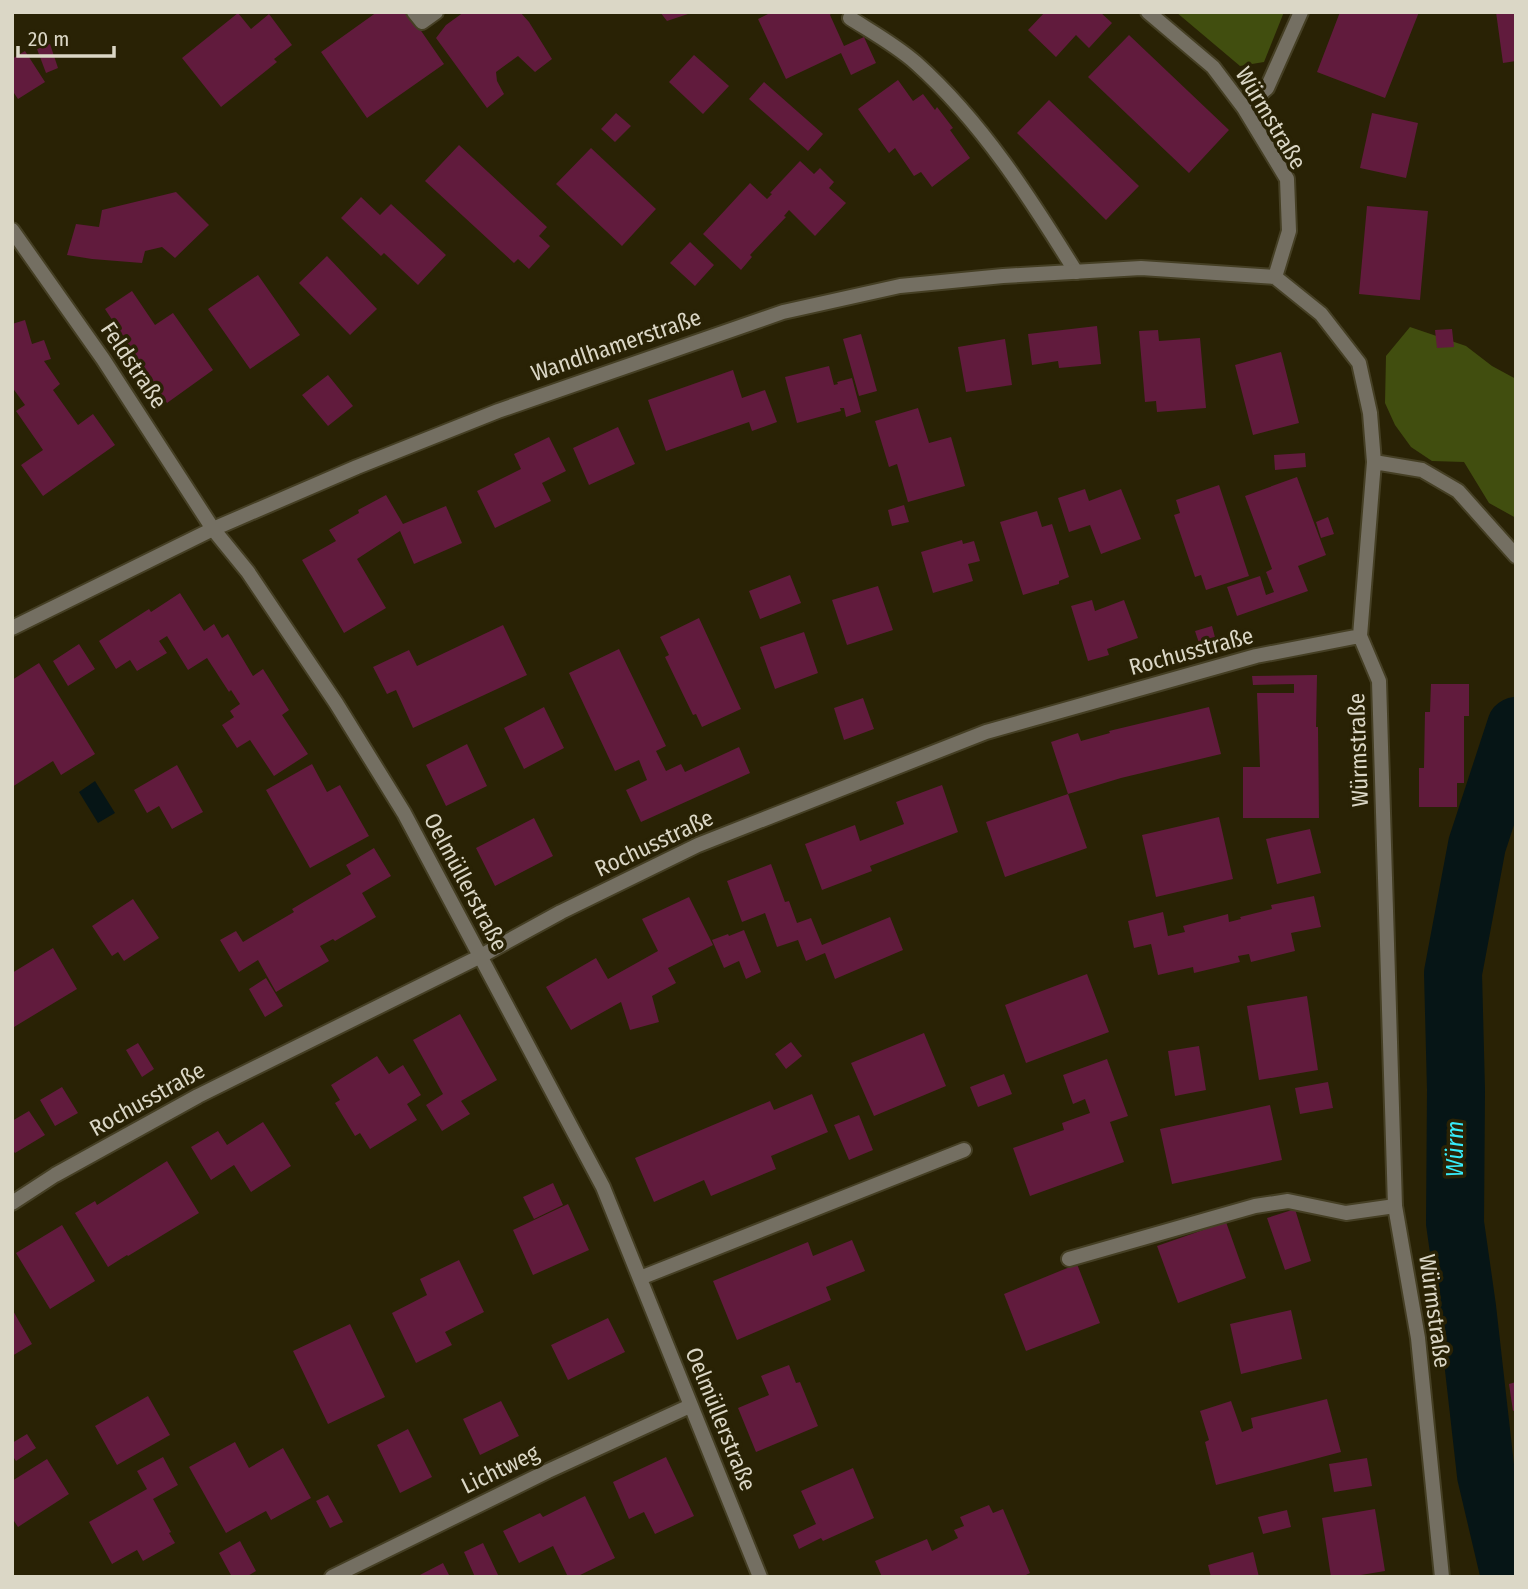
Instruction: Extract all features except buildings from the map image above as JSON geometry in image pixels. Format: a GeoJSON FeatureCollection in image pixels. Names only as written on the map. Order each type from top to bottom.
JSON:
{"type":"FeatureCollection","features":[{"type":"Feature","properties":{"kind":"street"},"geometry":{"type":"LineString","coordinates":[[414,12],[422,22],[436,12]]}},
{"type":"Feature","properties":{"kind":"street","name":"Würmstraße"},"geometry":{"type":"LineString","coordinates":[[1147,12],[1213,67],[1244,108],[1287,179],[1289,231],[1275,277],[1321,314],[1359,363],[1370,413],[1374,462],[1360,636],[1378,681],[1395,1206],[1418,1338],[1442,1577]]}},
{"type":"Feature","properties":{"kind":"street"},"geometry":{"type":"LineString","coordinates":[[1244,108],[1267,89],[1301,12]]}},
{"type":"Feature","properties":{"kind":"street"},"geometry":{"type":"LineString","coordinates":[[850,18],[915,62],[943,89],[990,143],[1076,272]]}},
{"type":"Feature","properties":{"kind":"street","name":"Feldstraße"},"geometry":{"type":"LineString","coordinates":[[12,230],[103,359],[212,528]]}},
{"type":"Feature","properties":{"kind":"street","name":"Wandlhamerstraße"},"geometry":{"type":"LineString","coordinates":[[12,628],[212,528],[357,467],[498,411],[783,312],[900,286],[1003,276],[1141,268],[1275,277]]}},
{"type":"Feature","properties":{"kind":"street"},"geometry":{"type":"LineString","coordinates":[[1374,462],[1422,470],[1458,491],[1516,556]]}},
{"type":"Feature","properties":{"kind":"street","name":"Oelmüllerstraße"},"geometry":{"type":"LineString","coordinates":[[212,528],[248,572],[336,703],[404,813],[603,1187],[760,1577]]}},
{"type":"Feature","properties":{"kind":"street","name":"Rochusstraße"},"geometry":{"type":"LineString","coordinates":[[12,1203],[55,1175],[198,1096],[480,957],[561,912],[698,845],[986,732],[1256,656],[1360,636]]}},
{"type":"Feature","properties":{"kind":"street"},"geometry":{"type":"LineString","coordinates":[[640,1278],[964,1150]]}},
{"type":"Feature","properties":{"kind":"street"},"geometry":{"type":"LineString","coordinates":[[1069,1259],[1255,1206],[1288,1201],[1346,1213],[1395,1206]]}},
{"type":"Feature","properties":{"kind":"street","name":"Lichtweg"},"geometry":{"type":"LineString","coordinates":[[332,1577],[548,1471],[690,1406]]}},
{"type":"Feature","properties":{"kind":"green space"},"geometry":{"type":"Polygon","coordinates":[[[1176,12],[1284,12],[1264,62],[1240,66],[1176,12]]]}},
{"type":"Feature","properties":{"kind":"green space"},"geometry":{"type":"Polygon","coordinates":[[[1410,327],[1466,346],[1492,366],[1516,379],[1516,518],[1489,503],[1464,462],[1432,461],[1411,447],[1395,425],[1385,403],[1386,356],[1410,327]]]}},
{"type":"Feature","properties":{"kind":"shaded area"},"geometry":{"type":"Polygon","coordinates":[[[95,781],[115,813],[98,823],[79,792],[95,781]]]}},
{"type":"Feature","properties":{"kind":"waterway","name":"Würm"},"geometry":{"type":"LineString","coordinates":[[1510,1577],[1486,1475],[1455,1223],[1453,973],[1477,845],[1516,726]]}}]}
